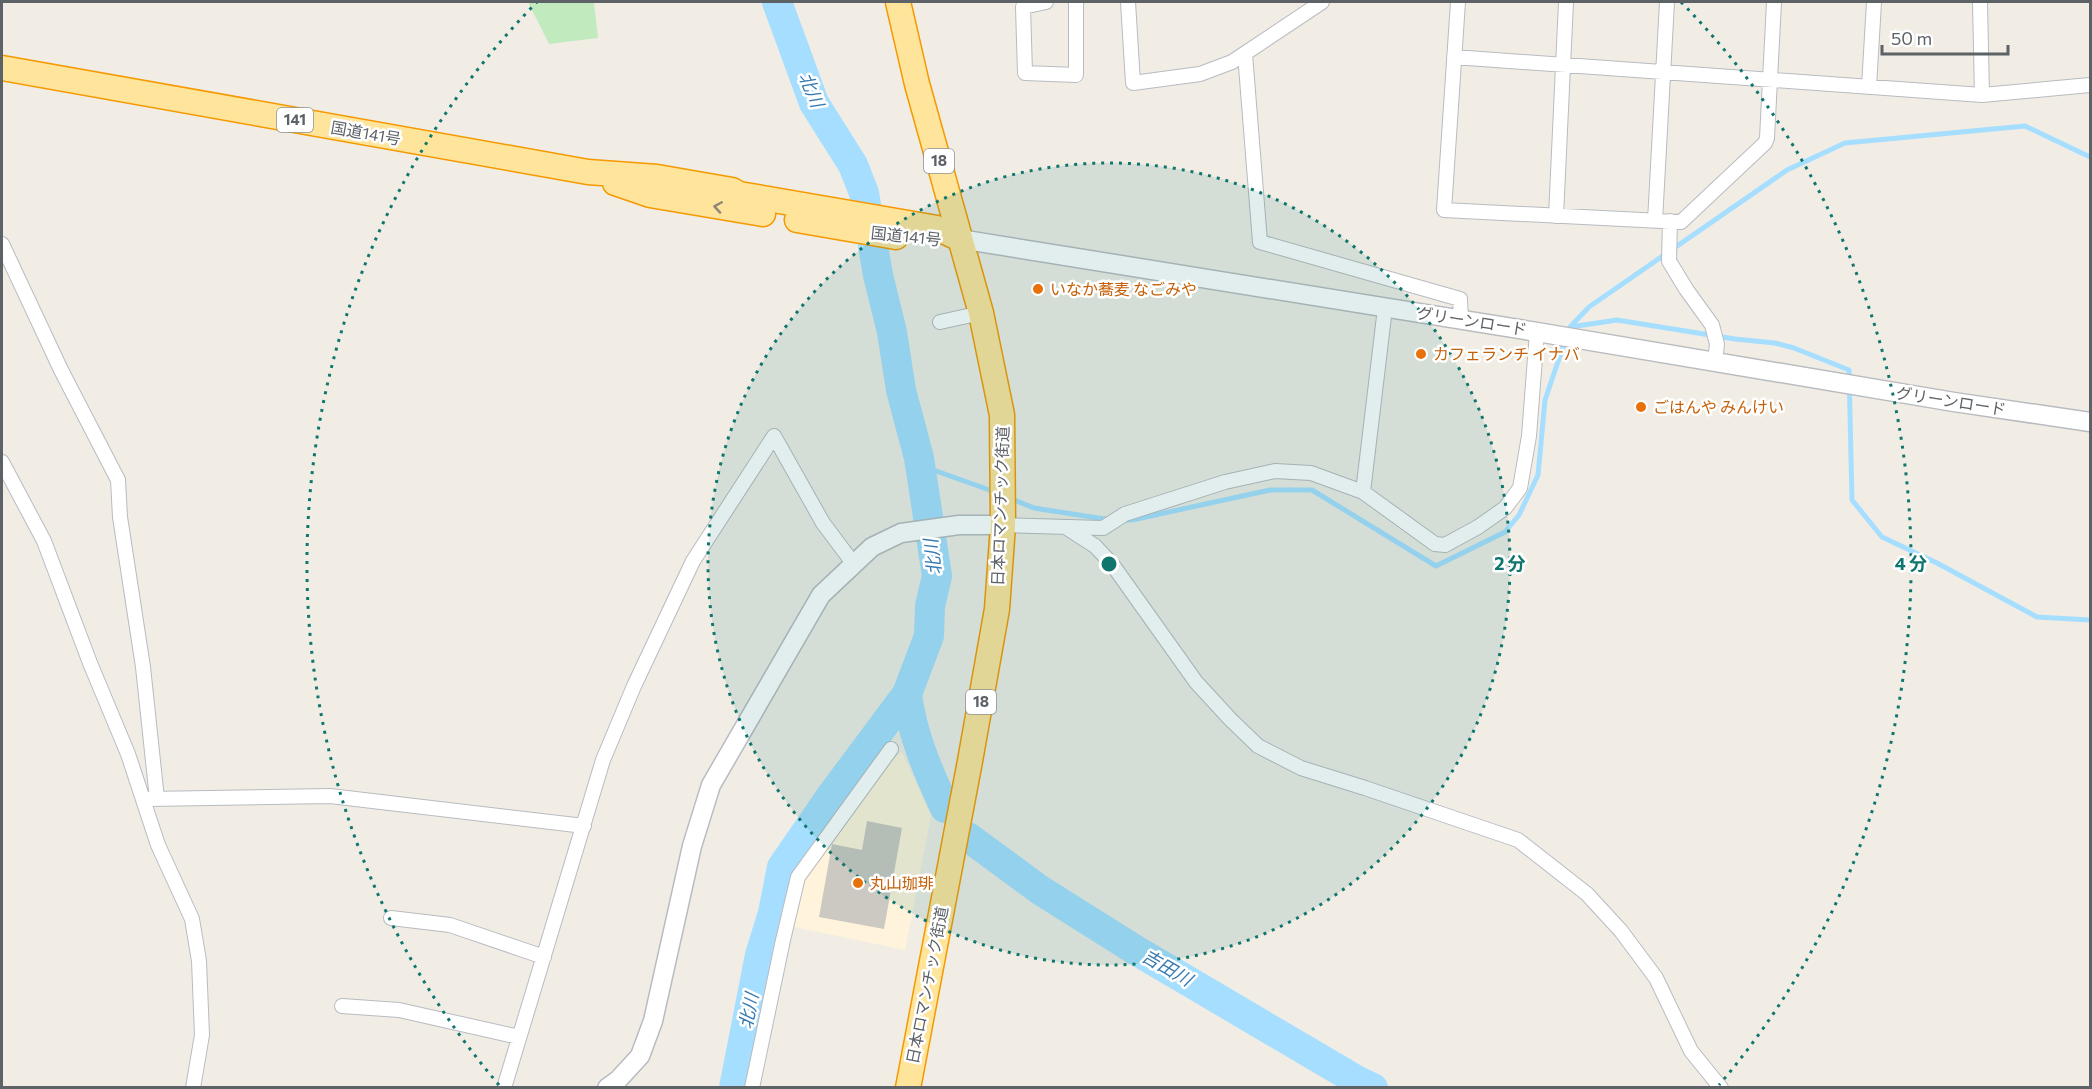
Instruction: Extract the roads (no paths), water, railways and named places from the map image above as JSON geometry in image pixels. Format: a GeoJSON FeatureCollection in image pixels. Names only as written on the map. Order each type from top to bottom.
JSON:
{"type":"FeatureCollection","features":[{"type":"Feature","properties":{"kind":"highway","name":"日本ロマンチック街道"},"geometry":{"type":"LineString","coordinates":[[898,2],[917,84],[981,313],[1002,415],[1003,525],[997,609],[908,1088]]}},
{"type":"Feature","properties":{"kind":"highway","name":"国道141号"},"geometry":{"type":"LineString","coordinates":[[2,68],[588,172],[657,177],[732,190],[739,194],[855,222],[904,230],[937,228],[960,239]]}},
{"type":"Feature","properties":{"kind":"street"},"geometry":{"type":"LineString","coordinates":[[1046,2],[1023,7],[1025,73],[1076,75],[1076,2]]}},
{"type":"Feature","properties":{"kind":"street"},"geometry":{"type":"LineString","coordinates":[[1128,2],[1133,83],[1200,74],[1232,63],[1322,2]]}},
{"type":"Feature","properties":{"kind":"street"},"geometry":{"type":"LineString","coordinates":[[1458,2],[1444,210],[1681,222],[1765,143],[1771,80],[1774,2]]}},
{"type":"Feature","properties":{"kind":"street"},"geometry":{"type":"LineString","coordinates":[[1556,216],[1566,2]]}},
{"type":"Feature","properties":{"kind":"street"},"geometry":{"type":"LineString","coordinates":[[1655,221],[1667,2]]}},
{"type":"Feature","properties":{"kind":"street"},"geometry":{"type":"LineString","coordinates":[[1869,87],[1874,2]]}},
{"type":"Feature","properties":{"kind":"street"},"geometry":{"type":"LineString","coordinates":[[1980,2],[1982,95]]}},
{"type":"Feature","properties":{"kind":"street"},"geometry":{"type":"LineString","coordinates":[[1245,54],[1260,242],[1460,299],[1461,320]]}},
{"type":"Feature","properties":{"kind":"street"},"geometry":{"type":"LineString","coordinates":[[1455,57],[1982,95],[2091,85]]}},
{"type":"Feature","properties":{"kind":"street"},"geometry":{"type":"LineString","coordinates":[[1670,221],[1669,261],[1712,325],[1717,344],[1715,362]]}},
{"type":"Feature","properties":{"kind":"street","name":"グリーンロード"},"geometry":{"type":"LineString","coordinates":[[960,239],[1954,402],[2091,422]]}},
{"type":"Feature","properties":{"kind":"street"},"geometry":{"type":"LineString","coordinates":[[2,244],[61,370],[118,480],[120,517],[143,666],[150,799],[158,845],[192,919],[200,961],[202,1035],[194,1088]]}},
{"type":"Feature","properties":{"kind":"street"},"geometry":{"type":"LineString","coordinates":[[1363,492],[1385,308]]}},
{"type":"Feature","properties":{"kind":"street"},"geometry":{"type":"LineString","coordinates":[[940,322],[981,313]]}},
{"type":"Feature","properties":{"kind":"street"},"geometry":{"type":"LineString","coordinates":[[607,1088],[618,1080],[640,1056],[653,1021],[693,846],[711,785],[820,595],[872,547],[901,533],[959,525],[1103,528],[1125,514],[1226,482],[1275,471],[1311,473],[1363,492],[1435,544],[1445,545],[1478,527],[1505,508],[1520,488],[1528,436],[1537,332]]}},
{"type":"Feature","properties":{"kind":"street"},"geometry":{"type":"LineString","coordinates":[[504,1088],[603,760],[634,686],[693,561],[774,436],[823,523],[853,563]]}},
{"type":"Feature","properties":{"kind":"street"},"geometry":{"type":"LineString","coordinates":[[2,462],[44,541],[90,663],[128,754],[150,799]]}},
{"type":"Feature","properties":{"kind":"street"},"geometry":{"type":"LineString","coordinates":[[1067,528],[1095,546],[1112,564],[1196,682],[1258,746],[1301,768],[1518,840],[1587,894],[1621,931],[1656,978],[1690,1051],[1721,1088]]}},
{"type":"Feature","properties":{"kind":"street"},"geometry":{"type":"LineString","coordinates":[[752,1088],[798,877],[891,749]]}},
{"type":"Feature","properties":{"kind":"street"},"geometry":{"type":"LineString","coordinates":[[150,799],[330,796],[584,826]]}},
{"type":"Feature","properties":{"kind":"street"},"geometry":{"type":"LineString","coordinates":[[391,918],[450,925],[544,957]]}},
{"type":"Feature","properties":{"kind":"street"},"geometry":{"type":"LineString","coordinates":[[342,1006],[399,1010],[519,1037]]}},
{"type":"Feature","properties":{"kind":"waterway","name":"北川"},"geometry":{"type":"LineString","coordinates":[[734,1088],[760,955],[773,913],[782,867],[831,796],[907,694],[929,636],[930,606],[937,576],[919,458],[901,390],[892,332],[878,275],[864,193],[853,165],[814,103],[777,2]]}},
{"type":"Feature","properties":{"kind":"waterway"},"geometry":{"type":"LineString","coordinates":[[1570,327],[1589,307],[1787,170],[1845,143],[2025,126],[2090,157]]}},
{"type":"Feature","properties":{"kind":"waterway"},"geometry":{"type":"LineString","coordinates":[[1568,333],[1570,327],[1617,320],[1735,339],[1775,343],[1794,348],[1849,370],[1852,500],[1882,537],[1937,563],[2037,617],[2090,620]]}},
{"type":"Feature","properties":{"kind":"waterway"},"geometry":{"type":"LineString","coordinates":[[1123,520],[1270,490],[1312,490],[1436,566],[1505,532],[1519,515],[1538,475],[1545,400],[1565,341]]}},
{"type":"Feature","properties":{"kind":"waterway"},"geometry":{"type":"LineString","coordinates":[[919,458],[925,467],[995,492]]}},
{"type":"Feature","properties":{"kind":"waterway"},"geometry":{"type":"LineString","coordinates":[[1009,498],[1034,508],[1111,520]]}},
{"type":"Feature","properties":{"kind":"waterway","name":"吉田川"},"geometry":{"type":"LineString","coordinates":[[907,694],[917,738],[945,808]]}},
{"type":"Feature","properties":{"kind":"waterway","name":"吉田川"},"geometry":{"type":"LineString","coordinates":[[968,837],[1040,890],[1137,951],[1373,1088]]}},
{"type":"Feature","properties":{"kind":"place","name":"いなか蕎麦 なごみや"},"geometry":{"type":"Point","coordinates":[1038,289]}},
{"type":"Feature","properties":{"kind":"place","name":"カフェランチ イナバ"},"geometry":{"type":"Point","coordinates":[1421,354]}},
{"type":"Feature","properties":{"kind":"place","name":"ごはんや みんけい"},"geometry":{"type":"Point","coordinates":[1641,407]}},
{"type":"Feature","properties":{"kind":"place","name":"丸山珈琲"},"geometry":{"type":"Point","coordinates":[858,883]}}]}
